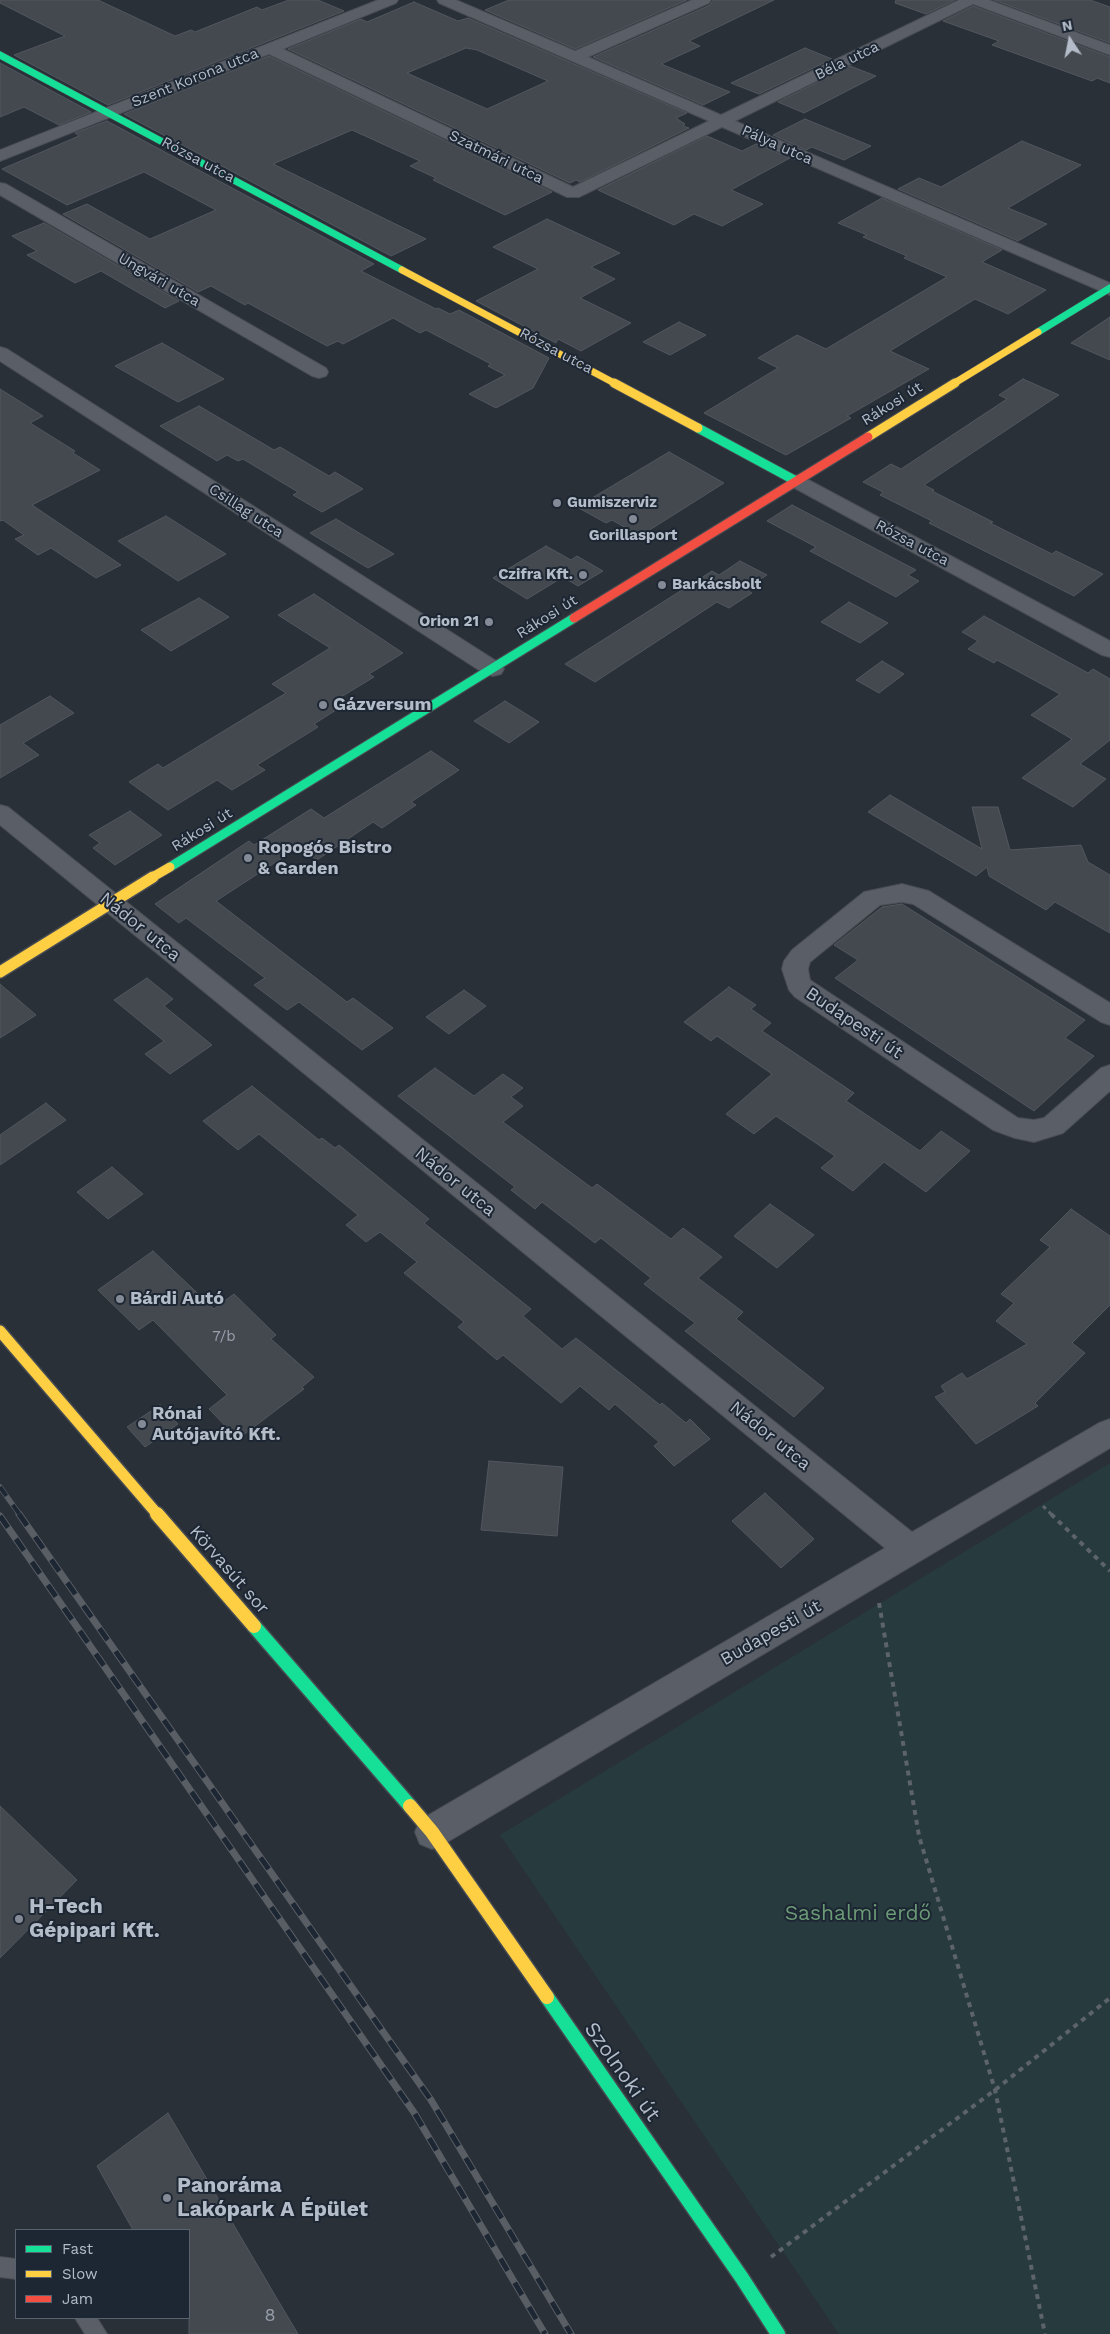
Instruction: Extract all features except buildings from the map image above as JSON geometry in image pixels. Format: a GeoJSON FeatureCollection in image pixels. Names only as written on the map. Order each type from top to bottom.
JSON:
{"type":"FeatureCollection","features":[{"type":"Feature","properties":{"kind":"street","name":"Szent Korona utca"},"geometry":{"type":"LineString","coordinates":[[0,156],[391,0]]}},
{"type":"Feature","properties":{"kind":"street","name":"Pálya utca"},"geometry":{"type":"LineString","coordinates":[[444,0],[1109,289]]}},
{"type":"Feature","properties":{"kind":"street"},"geometry":{"type":"LineString","coordinates":[[575,57],[704,0]]}},
{"type":"Feature","properties":{"kind":"street","name":"Béla utca"},"geometry":{"type":"LineString","coordinates":[[723,122],[971,0]]}},
{"type":"Feature","properties":{"kind":"street"},"geometry":{"type":"LineString","coordinates":[[975,0],[1110,50]]}},
{"type":"Feature","properties":{"kind":"street","name":"Szatmári utca"},"geometry":{"type":"LineString","coordinates":[[269,48],[573,194],[723,122]]}},
{"type":"Feature","properties":{"kind":"street","name":"Rózsa utca"},"geometry":{"type":"LineString","coordinates":[[0,54],[1110,650]]}},
{"type":"Feature","properties":{"kind":"street","name":"Ungvári utca"},"geometry":{"type":"LineString","coordinates":[[0,188],[318,372]]}},
{"type":"Feature","properties":{"kind":"street","name":"Rákosi út"},"geometry":{"type":"LineString","coordinates":[[0,972],[1109,289]]}},
{"type":"Feature","properties":{"kind":"street","name":"Csillag utca"},"geometry":{"type":"LineString","coordinates":[[0,353],[492,669]]}},
{"type":"Feature","properties":{"kind":"street","name":"Nádor utca"},"geometry":{"type":"LineString","coordinates":[[0,813],[911,1550]]}},
{"type":"Feature","properties":{"kind":"street","name":"Budapesti út"},"geometry":{"type":"LineString","coordinates":[[1104,1091],[1053,1126],[1034,1131],[1015,1128],[1003,1123],[804,990],[798,983],[795,969],[796,961],[873,898],[893,893],[907,894],[920,897],[1110,1014]]}},
{"type":"Feature","properties":{"kind":"street","name":"Körvasút sor"},"geometry":{"type":"LineString","coordinates":[[0,1331],[432,1832]]}},
{"type":"Feature","properties":{"kind":"street","name":"Budapesti út"},"geometry":{"type":"LineString","coordinates":[[432,1832],[1110,1432]]}},
{"type":"Feature","properties":{"kind":"street","name":"Szolnoki út"},"geometry":{"type":"LineString","coordinates":[[432,1832],[742,2278],[778,2334]]}},
{"type":"Feature","properties":{"kind":"lane"},"geometry":{"type":"LineString","coordinates":[[0,2267],[15,2269]]}},
{"type":"Feature","properties":{"kind":"lane"},"geometry":{"type":"LineString","coordinates":[[86,2319],[97,2334]]}},
{"type":"Feature","properties":{"kind":"path"},"geometry":{"type":"LineString","coordinates":[[1021,1484],[1110,1571]]}},
{"type":"Feature","properties":{"kind":"path"},"geometry":{"type":"LineString","coordinates":[[874,1572],[919,1836],[995,2090],[1045,2334]]}},
{"type":"Feature","properties":{"kind":"path"},"geometry":{"type":"LineString","coordinates":[[742,2278],[995,2090],[1110,1998]]}},
{"type":"Feature","properties":{"kind":"green space","name":"Sashalmi erdő"},"geometry":{"type":"Polygon","coordinates":[[[1110,1463],[1110,2334],[839,2334],[500,1835],[1110,1463]]]}},
{"type":"Feature","properties":{"kind":"railway"},"geometry":{"type":"LineString","coordinates":[[0,1487],[20,1515]]}},
{"type":"Feature","properties":{"kind":"railway"},"geometry":{"type":"LineString","coordinates":[[19,1514],[431,2100],[571,2334]]}},
{"type":"Feature","properties":{"kind":"railway"},"geometry":{"type":"LineString","coordinates":[[0,1516],[415,2114],[545,2334]]}},
{"type":"Feature","properties":{"kind":"traffic: fast"},"geometry":{"type":"LineString","coordinates":[[0,55],[402,270]]}},
{"type":"Feature","properties":{"kind":"traffic: fast"},"geometry":{"type":"LineString","coordinates":[[1038,332],[1110,288]]}},
{"type":"Feature","properties":{"kind":"traffic: fast"},"geometry":{"type":"LineString","coordinates":[[698,428],[796,481]]}},
{"type":"Feature","properties":{"kind":"traffic: fast"},"geometry":{"type":"LineString","coordinates":[[170,867],[574,618]]}},
{"type":"Feature","properties":{"kind":"traffic: fast"},"geometry":{"type":"LineString","coordinates":[[254,1626],[410,1806]]}},
{"type":"Feature","properties":{"kind":"traffic: fast"},"geometry":{"type":"LineString","coordinates":[[547,1997],[742,2278],[778,2334]]}},
{"type":"Feature","properties":{"kind":"traffic: slow"},"geometry":{"type":"LineString","coordinates":[[402,270],[698,428]]}},
{"type":"Feature","properties":{"kind":"traffic: slow"},"geometry":{"type":"LineString","coordinates":[[868,437],[1038,332]]}},
{"type":"Feature","properties":{"kind":"traffic: slow"},"geometry":{"type":"LineString","coordinates":[[0,972],[170,867]]}},
{"type":"Feature","properties":{"kind":"traffic: slow"},"geometry":{"type":"LineString","coordinates":[[0,1331],[254,1626]]}},
{"type":"Feature","properties":{"kind":"traffic: slow"},"geometry":{"type":"LineString","coordinates":[[410,1806],[432,1832],[547,1997]]}},
{"type":"Feature","properties":{"kind":"traffic: jam"},"geometry":{"type":"LineString","coordinates":[[574,618],[868,437]]}},
{"type":"Feature","properties":{"kind":"place","name":"Gumiszerviz"},"geometry":{"type":"Point","coordinates":[557,503]}},
{"type":"Feature","properties":{"kind":"place","name":"Gorillasport"},"geometry":{"type":"Point","coordinates":[633,519]}},
{"type":"Feature","properties":{"kind":"place","name":"Czifra Kft."},"geometry":{"type":"Point","coordinates":[583,575]}},
{"type":"Feature","properties":{"kind":"place","name":"Barkácsbolt"},"geometry":{"type":"Point","coordinates":[662,585]}},
{"type":"Feature","properties":{"kind":"place","name":"Orion 21"},"geometry":{"type":"Point","coordinates":[489,622]}},
{"type":"Feature","properties":{"kind":"place","name":"Gázversum"},"geometry":{"type":"Point","coordinates":[323,705]}},
{"type":"Feature","properties":{"kind":"place","name":"Ropogós Bistro & Garden"},"geometry":{"type":"Point","coordinates":[248,858]}},
{"type":"Feature","properties":{"kind":"place","name":"Bárdi Autó"},"geometry":{"type":"Point","coordinates":[120,1299]}},
{"type":"Feature","properties":{"kind":"place","name":"Rónai Autójavító Kft."},"geometry":{"type":"Point","coordinates":[142,1424]}},
{"type":"Feature","properties":{"kind":"place","name":"H-Tech Gépipari Kft."},"geometry":{"type":"Point","coordinates":[19,1919]}},
{"type":"Feature","properties":{"kind":"place","name":"Panoráma Lakópark A Épület"},"geometry":{"type":"Point","coordinates":[167,2198]}}]}
